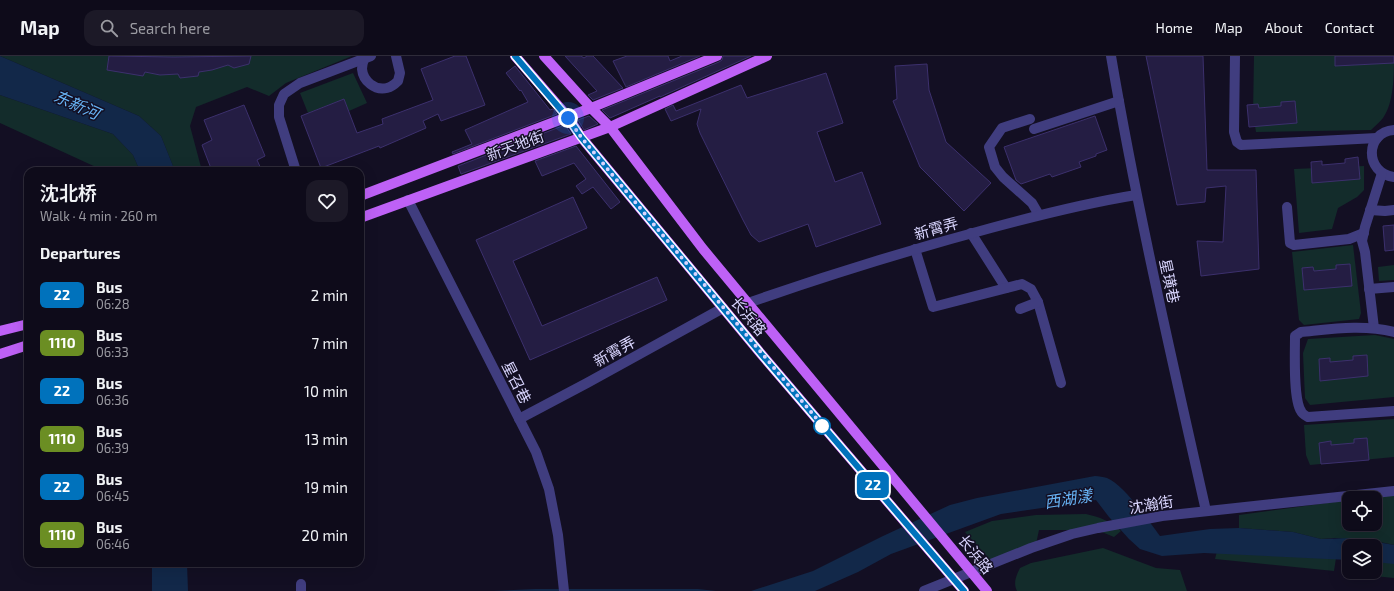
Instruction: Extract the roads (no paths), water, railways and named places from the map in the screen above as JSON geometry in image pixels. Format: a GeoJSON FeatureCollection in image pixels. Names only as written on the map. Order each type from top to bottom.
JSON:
{"type":"FeatureCollection","features":[{"type":"Feature","properties":{"kind":"main road","name":"长浜路"},"geometry":{"type":"LineString","coordinates":[[515,56],[568,118],[581,137],[723,308],[964,591]]}},
{"type":"Feature","properties":{"kind":"main road","name":"长浜路"},"geometry":{"type":"LineString","coordinates":[[544,56],[610,127],[703,249],[987,591]]}},
{"type":"Feature","properties":{"kind":"main road","name":"新天地街"},"geometry":{"type":"LineString","coordinates":[[364,194],[568,118],[717,56]]}},
{"type":"Feature","properties":{"kind":"main road","name":"新天地街"},"geometry":{"type":"LineString","coordinates":[[364,216],[610,127],[767,56]]}},
{"type":"Feature","properties":{"kind":"main road"},"geometry":{"type":"LineString","coordinates":[[0,331],[24,325]]}},
{"type":"Feature","properties":{"kind":"main road"},"geometry":{"type":"LineString","coordinates":[[0,354],[24,346]]}},
{"type":"Feature","properties":{"kind":"street"},"geometry":{"type":"LineString","coordinates":[[367,57],[362,69],[365,79],[379,89],[388,88],[398,82],[400,73],[396,56]]}},
{"type":"Feature","properties":{"kind":"street","name":"星璜巷"},"geometry":{"type":"LineString","coordinates":[[1111,56],[1136,194],[1206,511]]}},
{"type":"Feature","properties":{"kind":"street"},"geometry":{"type":"LineString","coordinates":[[1234,56],[1234,132],[1236,142],[1241,145],[1377,138]]}},
{"type":"Feature","properties":{"kind":"street"},"geometry":{"type":"LineString","coordinates":[[295,167],[279,118],[279,105],[284,94],[300,83],[367,57]]}},
{"type":"Feature","properties":{"kind":"street"},"geometry":{"type":"LineString","coordinates":[[1034,129],[1119,101]]}},
{"type":"Feature","properties":{"kind":"street"},"geometry":{"type":"LineString","coordinates":[[1030,119],[1002,128],[989,146],[995,168],[1032,203],[1039,215]]}},
{"type":"Feature","properties":{"kind":"street"},"geometry":{"type":"LineString","coordinates":[[1394,130],[1383,133],[1377,138],[1373,144],[1372,152],[1372,160],[1376,167],[1382,173],[1394,177]]}},
{"type":"Feature","properties":{"kind":"street"},"geometry":{"type":"LineString","coordinates":[[1374,328],[1365,252],[1362,241],[1382,173]]}},
{"type":"Feature","properties":{"kind":"street","name":"新霄弄"},"geometry":{"type":"LineString","coordinates":[[748,303],[818,278],[971,233],[1039,215],[1136,194]]}},
{"type":"Feature","properties":{"kind":"street","name":"星召巷"},"geometry":{"type":"LineString","coordinates":[[408,200],[536,452],[548,489],[558,535],[564,589]]}},
{"type":"Feature","properties":{"kind":"street"},"geometry":{"type":"LineString","coordinates":[[1287,207],[1290,243],[1294,245],[1349,239],[1364,233]]}},
{"type":"Feature","properties":{"kind":"street"},"geometry":{"type":"LineString","coordinates":[[1370,210],[1394,210]]}},
{"type":"Feature","properties":{"kind":"street"},"geometry":{"type":"LineString","coordinates":[[971,233],[1006,288]]}},
{"type":"Feature","properties":{"kind":"street"},"geometry":{"type":"LineString","coordinates":[[915,249],[933,307],[1022,284],[1031,289],[1038,302],[1061,382]]}},
{"type":"Feature","properties":{"kind":"street"},"geometry":{"type":"LineString","coordinates":[[1369,289],[1394,287]]}},
{"type":"Feature","properties":{"kind":"street"},"geometry":{"type":"LineString","coordinates":[[1020,308],[1038,302]]}},
{"type":"Feature","properties":{"kind":"street","name":"新霄弄"},"geometry":{"type":"LineString","coordinates":[[519,418],[587,383],[723,308]]}},
{"type":"Feature","properties":{"kind":"street"},"geometry":{"type":"LineString","coordinates":[[1394,332],[1361,327],[1301,332],[1295,336],[1294,363],[1297,399],[1301,412],[1308,417],[1394,411]]}},
{"type":"Feature","properties":{"kind":"street","name":"沈瀚街"},"geometry":{"type":"LineString","coordinates":[[924,591],[1031,548],[1072,534],[1098,528],[1162,516],[1394,492]]}},
{"type":"Feature","properties":{"kind":"water","name":"东新河"},"geometry":{"type":"Polygon","coordinates":[[[0,56],[139,116],[161,136],[173,167],[138,167],[133,155],[113,134],[0,95],[0,56]]]}},
{"type":"Feature","properties":{"kind":"water","name":"西湖漾"},"geometry":{"type":"Polygon","coordinates":[[[1100,476],[1114,482],[1128,495],[1160,536],[1210,529],[1239,528],[1293,532],[1321,539],[1355,538],[1361,539],[1342,539],[1342,560],[1204,553],[1162,556],[1140,549],[1109,517],[1096,500],[1001,514],[891,554],[858,572],[815,591],[751,591],[813,571],[950,505],[977,498],[1100,476]]]}},
{"type":"Feature","properties":{"kind":"water"},"geometry":{"type":"Polygon","coordinates":[[[1382,543],[1394,545],[1394,564],[1382,563],[1382,543]]]}},
{"type":"Feature","properties":{"kind":"water"},"geometry":{"type":"Polygon","coordinates":[[[152,567],[187,567],[188,591],[152,591],[152,567]]]}},
{"type":"Feature","properties":{"kind":"water"},"geometry":{"type":"Polygon","coordinates":[[[535,589],[698,589],[716,591],[493,591],[535,589]]]}}]}
